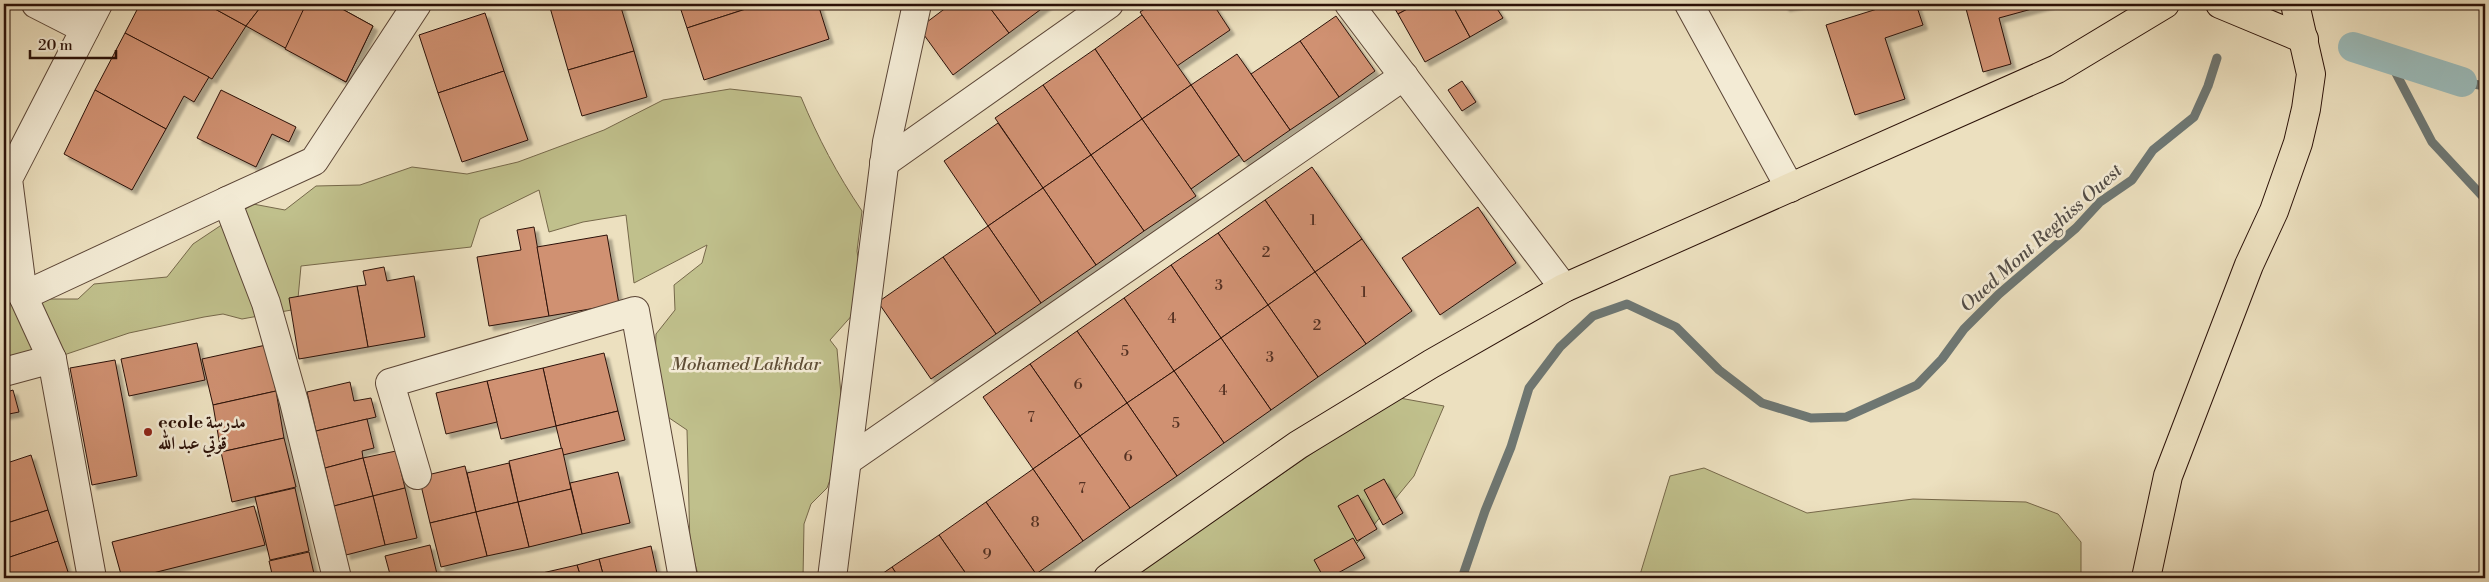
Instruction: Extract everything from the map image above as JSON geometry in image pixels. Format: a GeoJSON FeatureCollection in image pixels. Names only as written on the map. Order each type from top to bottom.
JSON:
{"type":"FeatureCollection","features":[{"type":"Feature","properties":{"kind":"main road"},"geometry":{"type":"LineString","coordinates":[[1108,578],[1298,445],[1431,364],[1564,288],[2057,69],[2165,4]]}},
{"type":"Feature","properties":{"kind":"main road"},"geometry":{"type":"LineString","coordinates":[[2220,4],[2304,39]]}},
{"type":"Feature","properties":{"kind":"main road"},"geometry":{"type":"LineString","coordinates":[[2146,578],[2168,476],[2249,265],[2274,211],[2298,143],[2306,109],[2311,74],[2295,4]]}},
{"type":"Feature","properties":{"kind":"street"},"geometry":{"type":"LineString","coordinates":[[36,4],[85,29]]}},
{"type":"Feature","properties":{"kind":"street"},"geometry":{"type":"LineString","coordinates":[[92,578],[52,359],[13,291],[8,179],[98,4]]}},
{"type":"Feature","properties":{"kind":"street"},"geometry":{"type":"LineString","coordinates":[[13,291],[227,202],[314,161],[417,4]]}},
{"type":"Feature","properties":{"kind":"street"},"geometry":{"type":"LineString","coordinates":[[832,578],[884,163],[917,4]]}},
{"type":"Feature","properties":{"kind":"street"},"geometry":{"type":"LineString","coordinates":[[884,163],[1109,4]]}},
{"type":"Feature","properties":{"kind":"street"},"geometry":{"type":"LineString","coordinates":[[1348,4],[1564,288]]}},
{"type":"Feature","properties":{"kind":"street"},"geometry":{"type":"LineString","coordinates":[[1689,4],[1790,188]]}},
{"type":"Feature","properties":{"kind":"street"},"geometry":{"type":"LineString","coordinates":[[847,461],[1404,76]]}},
{"type":"Feature","properties":{"kind":"street"},"geometry":{"type":"LineString","coordinates":[[227,202],[266,303],[294,402],[337,578]]}},
{"type":"Feature","properties":{"kind":"street"},"geometry":{"type":"LineString","coordinates":[[417,475],[390,383],[635,311],[683,578]]}},
{"type":"Feature","properties":{"kind":"street"},"geometry":{"type":"LineString","coordinates":[[4,372],[52,359]]}},
{"type":"Feature","properties":{"kind":"green space","name":"Mohamed Lakhdar"},"geometry":{"type":"Polygon","coordinates":[[[730,89],[801,97],[829,156],[862,211],[857,251],[863,292],[855,312],[830,340],[837,349],[844,429],[837,461],[827,488],[811,504],[804,524],[803,578],[699,578],[690,546],[687,430],[653,407],[656,334],[675,310],[674,285],[702,263],[707,245],[634,283],[626,215],[583,222],[549,232],[539,190],[480,219],[471,247],[301,266],[297,309],[242,319],[223,314],[204,317],[129,333],[52,359],[4,365],[4,299],[78,299],[94,284],[167,277],[193,244],[253,204],[285,210],[316,186],[360,185],[412,167],[467,174],[518,162],[604,130],[663,100],[730,89]]]}},
{"type":"Feature","properties":{"kind":"green space"},"geometry":{"type":"Polygon","coordinates":[[[1394,397],[1444,406],[1414,476],[1368,532],[1322,578],[1131,578],[1394,397]]]}},
{"type":"Feature","properties":{"kind":"green space"},"geometry":{"type":"Polygon","coordinates":[[[1704,468],[1807,513],[1913,499],[2026,502],[2058,514],[2081,542],[2081,578],[1639,578],[1670,476],[1704,468]]]}},
{"type":"Feature","properties":{"kind":"building"},"geometry":{"type":"Polygon","coordinates":[[[140,4],[206,4],[246,26],[212,79],[125,33],[140,4]]]}},
{"type":"Feature","properties":{"kind":"building"},"geometry":{"type":"Polygon","coordinates":[[[206,4],[263,4],[246,26],[206,4]]]}},
{"type":"Feature","properties":{"kind":"building"},"geometry":{"type":"Polygon","coordinates":[[[263,4],[333,4],[373,26],[346,82],[246,26],[263,4]]]}},
{"type":"Feature","properties":{"kind":"building"},"geometry":{"type":"Polygon","coordinates":[[[306,4],[333,4],[373,26],[346,82],[285,49],[306,4]]]}},
{"type":"Feature","properties":{"kind":"building"},"geometry":{"type":"Polygon","coordinates":[[[549,4],[620,4],[634,51],[568,70],[549,4]]]}},
{"type":"Feature","properties":{"kind":"building"},"geometry":{"type":"Polygon","coordinates":[[[679,4],[751,4],[752,7],[687,28],[679,4]]]}},
{"type":"Feature","properties":{"kind":"building"},"geometry":{"type":"Polygon","coordinates":[[[751,4],[818,4],[829,39],[704,80],[687,28],[752,7],[751,4]]]}},
{"type":"Feature","properties":{"kind":"building"},"geometry":{"type":"Polygon","coordinates":[[[944,4],[987,4],[1009,33],[953,75],[919,28],[947,7],[944,4]]]}},
{"type":"Feature","properties":{"kind":"building"},"geometry":{"type":"Polygon","coordinates":[[[987,4],[1048,4],[1009,33],[987,4]]]}},
{"type":"Feature","properties":{"kind":"building"},"geometry":{"type":"Polygon","coordinates":[[[1152,4],[1213,4],[1230,30],[1177,66],[1140,12],[1152,4]]]}},
{"type":"Feature","properties":{"kind":"building"},"geometry":{"type":"Polygon","coordinates":[[[1392,4],[1417,4],[1398,14],[1392,4]]]}},
{"type":"Feature","properties":{"kind":"building"},"geometry":{"type":"Polygon","coordinates":[[[1417,4],[1452,4],[1470,37],[1425,62],[1398,14],[1417,4]]]}},
{"type":"Feature","properties":{"kind":"building"},"geometry":{"type":"Polygon","coordinates":[[[1452,4],[1494,4],[1503,18],[1470,37],[1452,4]]]}},
{"type":"Feature","properties":{"kind":"building"},"geometry":{"type":"Polygon","coordinates":[[[1784,4],[1799,4],[1785,7],[1784,4]]]}},
{"type":"Feature","properties":{"kind":"building"},"geometry":{"type":"Polygon","coordinates":[[[1893,4],[1916,4],[1923,25],[1885,38],[1905,99],[1855,115],[1826,25],[1893,4]]]}},
{"type":"Feature","properties":{"kind":"building"},"geometry":{"type":"Polygon","coordinates":[[[2050,4],[1999,18],[2011,64],[1983,72],[1965,5],[2050,4]]]}},
{"type":"Feature","properties":{"kind":"building"},"geometry":{"type":"Polygon","coordinates":[[[485,13],[504,71],[438,93],[419,35],[485,13]]]}},
{"type":"Feature","properties":{"kind":"building"},"geometry":{"type":"Polygon","coordinates":[[[1142,15],[1191,85],[1142,119],[1095,49],[1142,15]]]}},
{"type":"Feature","properties":{"kind":"building"},"geometry":{"type":"Polygon","coordinates":[[[1336,16],[1375,71],[1339,97],[1300,41],[1336,16]]]}},
{"type":"Feature","properties":{"kind":"building"},"geometry":{"type":"Polygon","coordinates":[[[125,33],[209,77],[194,102],[184,96],[166,129],[95,90],[125,33]]]}},
{"type":"Feature","properties":{"kind":"building"},"geometry":{"type":"Polygon","coordinates":[[[1300,41],[1339,97],[1290,130],[1251,74],[1300,41]]]}},
{"type":"Feature","properties":{"kind":"building"},"geometry":{"type":"Polygon","coordinates":[[[1095,49],[1142,119],[1091,155],[1043,85],[1095,49]]]}},
{"type":"Feature","properties":{"kind":"building"},"geometry":{"type":"Polygon","coordinates":[[[634,51],[647,97],[582,116],[568,70],[634,51]]]}},
{"type":"Feature","properties":{"kind":"building"},"geometry":{"type":"Polygon","coordinates":[[[1237,54],[1290,130],[1244,162],[1191,85],[1237,54]]]}},
{"type":"Feature","properties":{"kind":"building"},"geometry":{"type":"Polygon","coordinates":[[[504,71],[528,140],[462,162],[438,93],[504,71]]]}},
{"type":"Feature","properties":{"kind":"building"},"geometry":{"type":"Polygon","coordinates":[[[1462,81],[1476,102],[1462,111],[1448,90],[1462,81]]]}},
{"type":"Feature","properties":{"kind":"building"},"geometry":{"type":"Polygon","coordinates":[[[1043,85],[1091,155],[1043,188],[995,118],[1043,85]]]}},
{"type":"Feature","properties":{"kind":"building"},"geometry":{"type":"Polygon","coordinates":[[[1191,85],[1239,155],[1191,189],[1142,119],[1191,85]]]}},
{"type":"Feature","properties":{"kind":"building"},"geometry":{"type":"Polygon","coordinates":[[[95,90],[166,129],[132,190],[64,154],[95,90]]]}},
{"type":"Feature","properties":{"kind":"building"},"geometry":{"type":"Polygon","coordinates":[[[221,90],[296,127],[289,142],[272,134],[256,167],[197,138],[221,90]]]}},
{"type":"Feature","properties":{"kind":"building"},"geometry":{"type":"Polygon","coordinates":[[[1142,119],[1196,196],[1144,231],[1091,155],[1142,119]]]}},
{"type":"Feature","properties":{"kind":"building"},"geometry":{"type":"Polygon","coordinates":[[[998,123],[1043,188],[988,226],[944,161],[998,123]]]}},
{"type":"Feature","properties":{"kind":"building"},"geometry":{"type":"Polygon","coordinates":[[[1091,155],[1144,231],[1096,265],[1043,188],[1091,155]]]}},
{"type":"Feature","properties":{"kind":"building"},"geometry":{"type":"Polygon","coordinates":[[[1312,167],[1362,239],[1315,272],[1265,200],[1312,167]]]}},
{"type":"Feature","properties":{"kind":"building"},"geometry":{"type":"Polygon","coordinates":[[[1043,188],[1096,265],[1041,303],[988,226],[1043,188]]]}},
{"type":"Feature","properties":{"kind":"building"},"geometry":{"type":"Polygon","coordinates":[[[1265,200],[1315,272],[1268,305],[1218,233],[1265,200]]]}},
{"type":"Feature","properties":{"kind":"building"},"geometry":{"type":"Polygon","coordinates":[[[1478,207],[1516,263],[1440,315],[1402,258],[1478,207]]]}},
{"type":"Feature","properties":{"kind":"building"},"geometry":{"type":"Polygon","coordinates":[[[988,226],[1041,303],[996,334],[943,257],[988,226]]]}},
{"type":"Feature","properties":{"kind":"building"},"geometry":{"type":"Polygon","coordinates":[[[534,227],[549,316],[489,326],[477,257],[521,250],[517,230],[534,227]]]}},
{"type":"Feature","properties":{"kind":"building"},"geometry":{"type":"Polygon","coordinates":[[[1218,233],[1268,305],[1221,338],[1171,265],[1218,233]]]}},
{"type":"Feature","properties":{"kind":"building"},"geometry":{"type":"Polygon","coordinates":[[[607,235],[619,304],[549,316],[537,247],[607,235]]]}},
{"type":"Feature","properties":{"kind":"building"},"geometry":{"type":"Polygon","coordinates":[[[1362,239],[1412,311],[1366,344],[1315,272],[1362,239]]]}},
{"type":"Feature","properties":{"kind":"building"},"geometry":{"type":"Polygon","coordinates":[[[943,257],[996,334],[931,379],[878,302],[943,257]]]}},
{"type":"Feature","properties":{"kind":"building"},"geometry":{"type":"Polygon","coordinates":[[[1171,265],[1221,338],[1174,371],[1124,298],[1171,265]]]}},
{"type":"Feature","properties":{"kind":"building"},"geometry":{"type":"Polygon","coordinates":[[[384,267],[387,281],[414,276],[425,337],[368,347],[357,286],[366,285],[363,271],[384,267]]]}},
{"type":"Feature","properties":{"kind":"building"},"geometry":{"type":"Polygon","coordinates":[[[1315,272],[1366,344],[1318,377],[1268,305],[1315,272]]]}},
{"type":"Feature","properties":{"kind":"building"},"geometry":{"type":"Polygon","coordinates":[[[357,286],[368,347],[299,359],[289,298],[357,286]]]}},
{"type":"Feature","properties":{"kind":"building"},"geometry":{"type":"Polygon","coordinates":[[[1124,298],[1174,371],[1127,403],[1077,331],[1124,298]]]}},
{"type":"Feature","properties":{"kind":"building"},"geometry":{"type":"Polygon","coordinates":[[[1268,305],[1318,377],[1271,410],[1221,338],[1268,305]]]}},
{"type":"Feature","properties":{"kind":"building"},"geometry":{"type":"Polygon","coordinates":[[[1077,331],[1127,403],[1080,436],[1030,364],[1077,331]]]}},
{"type":"Feature","properties":{"kind":"building"},"geometry":{"type":"Polygon","coordinates":[[[1221,338],[1271,410],[1224,443],[1174,371],[1221,338]]]}},
{"type":"Feature","properties":{"kind":"building"},"geometry":{"type":"Polygon","coordinates":[[[197,343],[205,380],[129,396],[121,359],[197,343]]]}},
{"type":"Feature","properties":{"kind":"building"},"geometry":{"type":"Polygon","coordinates":[[[266,345],[276,391],[213,405],[202,359],[266,345]]]}},
{"type":"Feature","properties":{"kind":"building"},"geometry":{"type":"Polygon","coordinates":[[[604,353],[618,411],[556,426],[543,368],[604,353]]]}},
{"type":"Feature","properties":{"kind":"building"},"geometry":{"type":"Polygon","coordinates":[[[115,360],[137,476],[92,485],[70,368],[115,360]]]}},
{"type":"Feature","properties":{"kind":"building"},"geometry":{"type":"Polygon","coordinates":[[[1030,364],[1080,436],[1033,469],[983,397],[1030,364]]]}},
{"type":"Feature","properties":{"kind":"building"},"geometry":{"type":"Polygon","coordinates":[[[543,368],[556,426],[501,439],[487,381],[543,368]]]}},
{"type":"Feature","properties":{"kind":"building"},"geometry":{"type":"Polygon","coordinates":[[[1174,371],[1224,443],[1177,476],[1127,403],[1174,371]]]}},
{"type":"Feature","properties":{"kind":"building"},"geometry":{"type":"Polygon","coordinates":[[[487,381],[497,422],[446,434],[436,393],[487,381]]]}},
{"type":"Feature","properties":{"kind":"building"},"geometry":{"type":"Polygon","coordinates":[[[350,382],[354,401],[371,398],[376,417],[316,431],[307,392],[350,382]]]}},
{"type":"Feature","properties":{"kind":"building"},"geometry":{"type":"Polygon","coordinates":[[[13,390],[19,412],[4,415],[4,393],[13,390]]]}},
{"type":"Feature","properties":{"kind":"building"},"geometry":{"type":"Polygon","coordinates":[[[276,391],[284,438],[221,452],[213,405],[276,391]]]}},
{"type":"Feature","properties":{"kind":"building"},"geometry":{"type":"Polygon","coordinates":[[[1127,403],[1177,476],[1130,508],[1080,436],[1127,403]]]}},
{"type":"Feature","properties":{"kind":"building"},"geometry":{"type":"Polygon","coordinates":[[[618,411],[625,440],[563,455],[556,426],[618,411]]]}},
{"type":"Feature","properties":{"kind":"building"},"geometry":{"type":"Polygon","coordinates":[[[367,419],[374,448],[362,451],[363,458],[325,468],[316,431],[367,419]]]}},
{"type":"Feature","properties":{"kind":"building"},"geometry":{"type":"Polygon","coordinates":[[[1080,436],[1130,508],[1083,541],[1033,469],[1080,436]]]}},
{"type":"Feature","properties":{"kind":"building"},"geometry":{"type":"Polygon","coordinates":[[[284,438],[296,487],[232,502],[221,452],[284,438]]]}},
{"type":"Feature","properties":{"kind":"building"},"geometry":{"type":"Polygon","coordinates":[[[562,448],[571,489],[518,502],[509,461],[562,448]]]}},
{"type":"Feature","properties":{"kind":"building"},"geometry":{"type":"Polygon","coordinates":[[[396,451],[405,488],[373,496],[363,458],[396,451]]]}},
{"type":"Feature","properties":{"kind":"building"},"geometry":{"type":"Polygon","coordinates":[[[31,455],[48,510],[4,524],[4,464],[31,455]]]}},
{"type":"Feature","properties":{"kind":"building"},"geometry":{"type":"Polygon","coordinates":[[[363,458],[373,496],[334,506],[325,468],[363,458]]]}},
{"type":"Feature","properties":{"kind":"building"},"geometry":{"type":"Polygon","coordinates":[[[509,463],[518,502],[476,512],[467,473],[509,463]]]}},
{"type":"Feature","properties":{"kind":"building"},"geometry":{"type":"Polygon","coordinates":[[[465,466],[476,512],[430,523],[419,477],[465,466]]]}},
{"type":"Feature","properties":{"kind":"building"},"geometry":{"type":"Polygon","coordinates":[[[1033,469],[1083,541],[1036,574],[986,502],[1033,469]]]}},
{"type":"Feature","properties":{"kind":"building"},"geometry":{"type":"Polygon","coordinates":[[[618,472],[630,523],[582,534],[570,483],[618,472]]]}},
{"type":"Feature","properties":{"kind":"building"},"geometry":{"type":"Polygon","coordinates":[[[1384,479],[1403,513],[1383,525],[1364,490],[1384,479]]]}},
{"type":"Feature","properties":{"kind":"building"},"geometry":{"type":"Polygon","coordinates":[[[295,488],[309,551],[270,560],[255,497],[295,488]]]}},
{"type":"Feature","properties":{"kind":"building"},"geometry":{"type":"Polygon","coordinates":[[[405,488],[417,538],[385,545],[373,496],[405,488]]]}},
{"type":"Feature","properties":{"kind":"building"},"geometry":{"type":"Polygon","coordinates":[[[571,489],[582,534],[529,547],[518,502],[571,489]]]}},
{"type":"Feature","properties":{"kind":"building"},"geometry":{"type":"Polygon","coordinates":[[[1358,495],[1377,529],[1357,541],[1338,506],[1358,495]]]}},
{"type":"Feature","properties":{"kind":"building"},"geometry":{"type":"Polygon","coordinates":[[[373,496],[385,545],[346,555],[334,506],[373,496]]]}},
{"type":"Feature","properties":{"kind":"building"},"geometry":{"type":"Polygon","coordinates":[[[518,502],[529,547],[487,556],[476,512],[518,502]]]}},
{"type":"Feature","properties":{"kind":"building"},"geometry":{"type":"Polygon","coordinates":[[[986,502],[1036,574],[1030,578],[969,578],[939,535],[986,502]]]}},
{"type":"Feature","properties":{"kind":"building"},"geometry":{"type":"Polygon","coordinates":[[[254,506],[265,545],[133,578],[122,578],[112,542],[254,506]]]}},
{"type":"Feature","properties":{"kind":"building"},"geometry":{"type":"Polygon","coordinates":[[[48,510],[58,541],[4,559],[4,524],[48,510]]]}},
{"type":"Feature","properties":{"kind":"building"},"geometry":{"type":"Polygon","coordinates":[[[476,512],[487,556],[441,567],[430,523],[476,512]]]}},
{"type":"Feature","properties":{"kind":"building"},"geometry":{"type":"Polygon","coordinates":[[[939,535],[969,578],[899,578],[892,567],[939,535]]]}},
{"type":"Feature","properties":{"kind":"building"},"geometry":{"type":"Polygon","coordinates":[[[1353,538],[1365,558],[1329,578],[1324,578],[1314,560],[1353,538]]]}},
{"type":"Feature","properties":{"kind":"building"},"geometry":{"type":"Polygon","coordinates":[[[58,541],[69,575],[59,578],[4,578],[4,559],[58,541]]]}},
{"type":"Feature","properties":{"kind":"building"},"geometry":{"type":"Polygon","coordinates":[[[430,545],[438,578],[391,578],[385,556],[430,545]]]}},
{"type":"Feature","properties":{"kind":"building"},"geometry":{"type":"Polygon","coordinates":[[[651,546],[658,578],[604,578],[599,559],[651,546]]]}},
{"type":"Feature","properties":{"kind":"building"},"geometry":{"type":"Polygon","coordinates":[[[309,552],[315,578],[273,578],[269,561],[309,552]]]}},
{"type":"Feature","properties":{"kind":"building"},"geometry":{"type":"Polygon","coordinates":[[[599,559],[604,578],[581,578],[577,565],[599,559]]]}},
{"type":"Feature","properties":{"kind":"building"},"geometry":{"type":"Polygon","coordinates":[[[577,565],[581,578],[539,578],[538,574],[577,565]]]}},
{"type":"Feature","properties":{"kind":"building"},"geometry":{"type":"Polygon","coordinates":[[[892,567],[899,578],[876,578],[892,567]]]}},
{"type":"Feature","properties":{"kind":"building"},"geometry":{"type":"Polygon","coordinates":[[[538,574],[539,578],[522,578],[538,574]]]}},
{"type":"Feature","properties":{"kind":"waterway"},"geometry":{"type":"LineString","coordinates":[[2353,47],[2462,82]]}},
{"type":"Feature","properties":{"kind":"waterway","name":"Oued Mont Reghiss Ouest"},"geometry":{"type":"LineString","coordinates":[[1462,578],[1485,511],[1511,447],[1529,388],[1560,347],[1593,316],[1627,304],[1676,327],[1719,370],[1762,403],[1811,418],[1846,417],[1917,385],[1942,359],[1964,329],[1999,294],[2076,228],[2100,202],[2132,180],[2153,150],[2194,117],[2208,86],[2217,58]]}},
{"type":"Feature","properties":{"kind":"waterway"},"geometry":{"type":"LineString","coordinates":[[2389,60],[2432,142],[2485,199]]}},
{"type":"Feature","properties":{"kind":"waterway"},"geometry":{"type":"LineString","coordinates":[[2462,82],[2485,86]]}},
{"type":"Feature","properties":{"kind":"place","name":"ecole مدرسة قوتي عبد الله"},"geometry":{"type":"Point","coordinates":[148,432]}}]}
